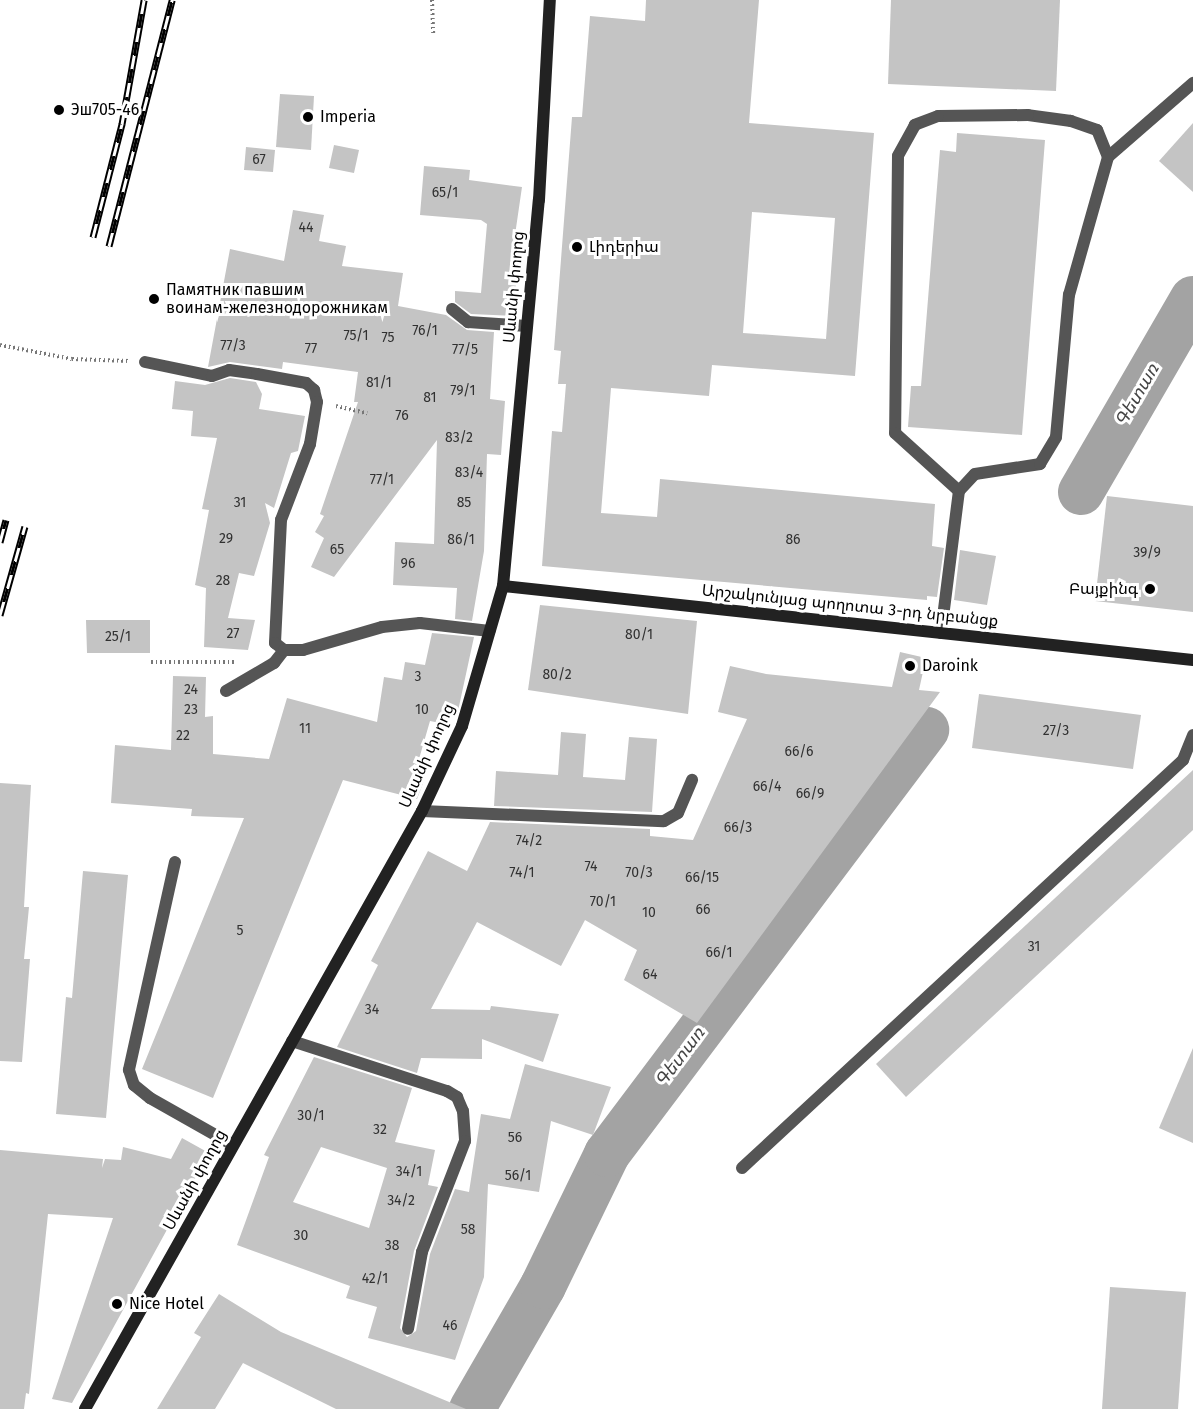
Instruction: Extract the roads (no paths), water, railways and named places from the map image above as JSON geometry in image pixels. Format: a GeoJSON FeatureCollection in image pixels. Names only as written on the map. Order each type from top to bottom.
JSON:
{"type":"FeatureCollection","features":[{"type":"Feature","properties":{"kind":"street","name":"Սևանի փողոց"},"geometry":{"type":"LineString","coordinates":[[85,1409],[422,811],[462,726],[503,586],[527,327],[550,0]]}},
{"type":"Feature","properties":{"kind":"street"},"geometry":{"type":"LineString","coordinates":[[941,633],[959,491],[975,474],[1040,464],[1056,437],[1069,295],[1108,157],[1193,84]]}},
{"type":"Feature","properties":{"kind":"street"},"geometry":{"type":"LineString","coordinates":[[959,491],[896,433],[898,156],[915,125],[938,116],[1028,115],[1071,121],[1097,130],[1108,157]]}},
{"type":"Feature","properties":{"kind":"street"},"geometry":{"type":"LineString","coordinates":[[453,309],[468,322],[527,327]]}},
{"type":"Feature","properties":{"kind":"street"},"geometry":{"type":"LineString","coordinates":[[145,362],[212,376],[229,370],[306,383],[317,402],[310,444],[281,520],[275,643],[285,650],[303,650],[382,627],[420,623],[490,631]]}},
{"type":"Feature","properties":{"kind":"street","name":"Արշակունյաց պողոտա 3-րդ նրբանցք"},"geometry":{"type":"LineString","coordinates":[[503,586],[1193,660]]}},
{"type":"Feature","properties":{"kind":"street"},"geometry":{"type":"LineString","coordinates":[[226,691],[274,663],[285,650]]}},
{"type":"Feature","properties":{"kind":"street"},"geometry":{"type":"LineString","coordinates":[[742,1168],[1183,760],[1193,735]]}},
{"type":"Feature","properties":{"kind":"street"},"geometry":{"type":"LineString","coordinates":[[422,811],[664,821],[678,813],[692,780]]}},
{"type":"Feature","properties":{"kind":"street"},"geometry":{"type":"LineString","coordinates":[[175,862],[129,1070],[134,1085],[150,1098],[233,1145]]}},
{"type":"Feature","properties":{"kind":"street"},"geometry":{"type":"LineString","coordinates":[[292,1041],[447,1091],[457,1097],[462,1111],[465,1141],[423,1252],[408,1329]]}},
{"type":"Feature","properties":{"kind":"waterway","name":"Գետառ"},"geometry":{"type":"LineString","coordinates":[[1081,492],[1193,299]]}},
{"type":"Feature","properties":{"kind":"waterway","name":"Գետառ"},"geometry":{"type":"LineString","coordinates":[[472,1409],[543,1286],[607,1154],[926,730]]}},
{"type":"Feature","properties":{"kind":"railway"},"geometry":{"type":"LineString","coordinates":[[93,237],[122,124],[144,0]]}},
{"type":"Feature","properties":{"kind":"railway"},"geometry":{"type":"LineString","coordinates":[[109,246],[172,0]]}},
{"type":"Feature","properties":{"kind":"railway"},"geometry":{"type":"LineString","coordinates":[[0,542],[6,520]]}},
{"type":"Feature","properties":{"kind":"railway"},"geometry":{"type":"LineString","coordinates":[[0,615],[25,526]]}},
{"type":"Feature","properties":{"kind":"place","name":"Эш705-46"},"geometry":{"type":"Point","coordinates":[59,110]}},
{"type":"Feature","properties":{"kind":"place","name":"Imperia"},"geometry":{"type":"Point","coordinates":[308,117]}},
{"type":"Feature","properties":{"kind":"place","name":"Լիդերիա"},"geometry":{"type":"Point","coordinates":[577,247]}},
{"type":"Feature","properties":{"kind":"place","name":"Памятник павшим воинам-железнодорожникам"},"geometry":{"type":"Point","coordinates":[154,299]}},
{"type":"Feature","properties":{"kind":"place","name":"Բայքինգ"},"geometry":{"type":"Point","coordinates":[1150,589]}},
{"type":"Feature","properties":{"kind":"place","name":"Daroink"},"geometry":{"type":"Point","coordinates":[910,666]}},
{"type":"Feature","properties":{"kind":"place","name":"Nice Hotel"},"geometry":{"type":"Point","coordinates":[117,1304]}}]}
